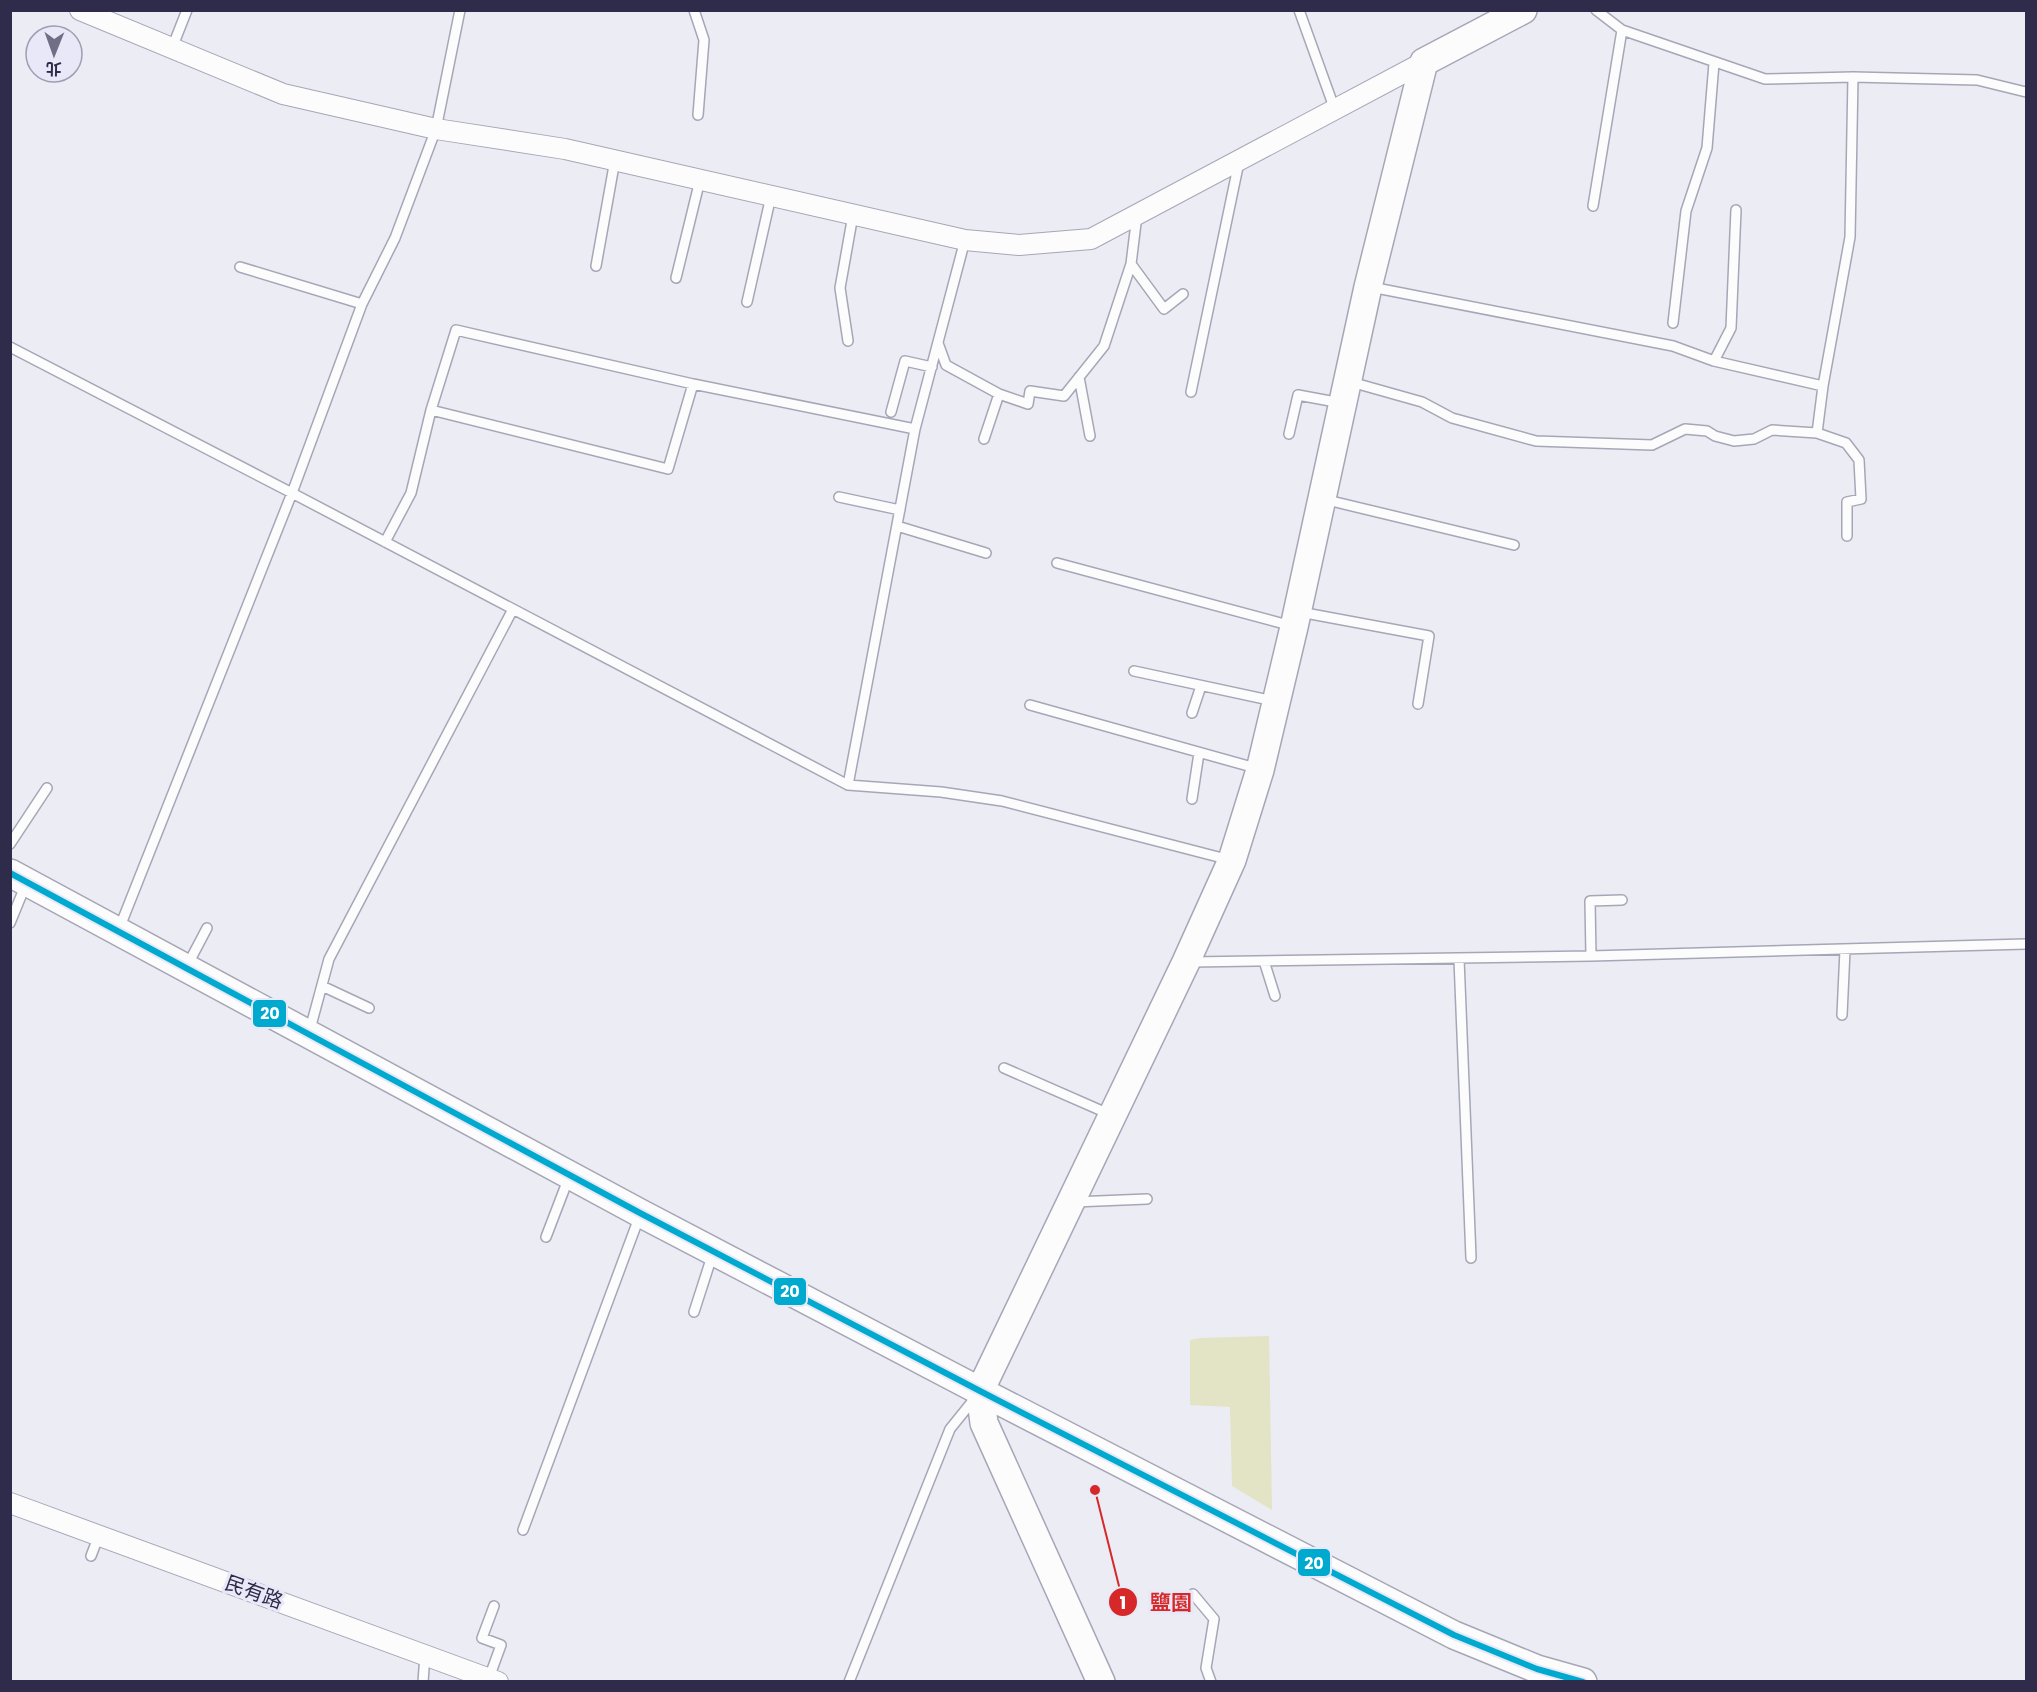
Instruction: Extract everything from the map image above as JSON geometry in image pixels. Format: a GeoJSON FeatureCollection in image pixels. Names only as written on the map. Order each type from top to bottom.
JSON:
{"type":"FeatureCollection","features":[{"type":"Feature","properties":{"kind":"street"},"geometry":{"type":"LineString","coordinates":[[80,10],[283,94],[436,129],[565,149],[965,240],[1019,245],[1091,239],[1523,10]]}},
{"type":"Feature","properties":{"kind":"street"},"geometry":{"type":"LineString","coordinates":[[1101,1682],[984,1423],[980,1391],[1186,962],[1232,860],[1260,770],[1296,619],[1368,287],[1424,62]]}},
{"type":"Feature","properties":{"kind":"street"},"geometry":{"type":"LineString","coordinates":[[19,877],[640,1213],[1454,1635],[1538,1669],[1583,1682]]}},
{"type":"Feature","properties":{"kind":"street","name":"民有路"},"geometry":{"type":"LineString","coordinates":[[10,1503],[494,1680]]}},
{"type":"Feature","properties":{"kind":"lane"},"geometry":{"type":"LineString","coordinates":[[172,48],[187,10]]}},
{"type":"Feature","properties":{"kind":"lane"},"geometry":{"type":"LineString","coordinates":[[118,931],[292,493],[362,303],[396,238],[436,129],[460,10]]}},
{"type":"Feature","properties":{"kind":"lane"},"geometry":{"type":"LineString","coordinates":[[694,10],[704,40],[698,115]]}},
{"type":"Feature","properties":{"kind":"lane"},"geometry":{"type":"LineString","coordinates":[[1299,10],[1335,110]]}},
{"type":"Feature","properties":{"kind":"lane"},"geometry":{"type":"LineString","coordinates":[[1596,10],[1622,30],[1765,79],[1853,77],[1977,80],[2026,92]]}},
{"type":"Feature","properties":{"kind":"lane"},"geometry":{"type":"LineString","coordinates":[[1593,206],[1622,30]]}},
{"type":"Feature","properties":{"kind":"lane"},"geometry":{"type":"LineString","coordinates":[[1673,323],[1686,211],[1707,148],[1714,63]]}},
{"type":"Feature","properties":{"kind":"lane"},"geometry":{"type":"LineString","coordinates":[[1817,433],[1850,237],[1853,77]]}},
{"type":"Feature","properties":{"kind":"lane"},"geometry":{"type":"LineString","coordinates":[[596,266],[615,160]]}},
{"type":"Feature","properties":{"kind":"lane"},"geometry":{"type":"LineString","coordinates":[[1191,392],[1239,162]]}},
{"type":"Feature","properties":{"kind":"lane"},"geometry":{"type":"LineString","coordinates":[[676,278],[700,180]]}},
{"type":"Feature","properties":{"kind":"lane"},"geometry":{"type":"LineString","coordinates":[[747,302],[771,196]]}},
{"type":"Feature","properties":{"kind":"lane"},"geometry":{"type":"LineString","coordinates":[[1714,361],[1731,328],[1736,210]]}},
{"type":"Feature","properties":{"kind":"lane"},"geometry":{"type":"LineString","coordinates":[[848,341],[840,288],[854,215]]}},
{"type":"Feature","properties":{"kind":"lane"},"geometry":{"type":"LineString","coordinates":[[938,343],[946,365],[999,394],[1028,404],[1030,391],[1064,396],[1104,346],[1131,264],[1137,215]]}},
{"type":"Feature","properties":{"kind":"lane"},"geometry":{"type":"LineString","coordinates":[[848,785],[915,429],[965,240]]}},
{"type":"Feature","properties":{"kind":"lane"},"geometry":{"type":"LineString","coordinates":[[1131,264],[1164,309],[1183,294]]}},
{"type":"Feature","properties":{"kind":"lane"},"geometry":{"type":"LineString","coordinates":[[240,267],[362,303]]}},
{"type":"Feature","properties":{"kind":"lane"},"geometry":{"type":"LineString","coordinates":[[1368,287],[1673,346],[1714,361],[1823,387]]}},
{"type":"Feature","properties":{"kind":"lane"},"geometry":{"type":"LineString","coordinates":[[385,542],[411,493],[431,410],[456,330],[693,384],[915,429]]}},
{"type":"Feature","properties":{"kind":"lane"},"geometry":{"type":"LineString","coordinates":[[10,347],[848,785],[941,792],[1002,801],[1232,860]]}},
{"type":"Feature","properties":{"kind":"lane"},"geometry":{"type":"LineString","coordinates":[[891,412],[905,362],[932,367]]}},
{"type":"Feature","properties":{"kind":"lane"},"geometry":{"type":"LineString","coordinates":[[1079,377],[1090,436]]}},
{"type":"Feature","properties":{"kind":"lane"},"geometry":{"type":"LineString","coordinates":[[431,410],[668,469],[693,384]]}},
{"type":"Feature","properties":{"kind":"lane"},"geometry":{"type":"LineString","coordinates":[[1289,434],[1298,395],[1346,392],[1422,402],[1452,418],[1536,441],[1652,446],[1685,429],[1707,431],[1715,436],[1734,441],[1754,440],[1772,430],[1817,433],[1846,442],[1858,460],[1861,499],[1847,502],[1847,536]]}},
{"type":"Feature","properties":{"kind":"lane"},"geometry":{"type":"LineString","coordinates":[[984,439],[999,394]]}},
{"type":"Feature","properties":{"kind":"lane"},"geometry":{"type":"LineString","coordinates":[[839,497],[900,510]]}},
{"type":"Feature","properties":{"kind":"lane"},"geometry":{"type":"LineString","coordinates":[[1321,499],[1514,545]]}},
{"type":"Feature","properties":{"kind":"lane"},"geometry":{"type":"LineString","coordinates":[[897,526],[986,553]]}},
{"type":"Feature","properties":{"kind":"lane"},"geometry":{"type":"LineString","coordinates":[[1057,563],[1296,619],[1429,636],[1418,704]]}},
{"type":"Feature","properties":{"kind":"lane"},"geometry":{"type":"LineString","coordinates":[[309,1034],[329,959],[513,609]]}},
{"type":"Feature","properties":{"kind":"lane"},"geometry":{"type":"LineString","coordinates":[[1134,671],[1276,702]]}},
{"type":"Feature","properties":{"kind":"lane"},"geometry":{"type":"LineString","coordinates":[[1192,713],[1201,686]]}},
{"type":"Feature","properties":{"kind":"lane"},"geometry":{"type":"LineString","coordinates":[[1030,705],[1260,770]]}},
{"type":"Feature","properties":{"kind":"lane"},"geometry":{"type":"LineString","coordinates":[[1192,799],[1199,753]]}},
{"type":"Feature","properties":{"kind":"lane"},"geometry":{"type":"LineString","coordinates":[[10,844],[47,788]]}},
{"type":"Feature","properties":{"kind":"lane"},"geometry":{"type":"LineString","coordinates":[[10,923],[19,877]]}},
{"type":"Feature","properties":{"kind":"lane"},"geometry":{"type":"LineString","coordinates":[[1591,956],[1590,901],[1622,900]]}},
{"type":"Feature","properties":{"kind":"lane"},"geometry":{"type":"LineString","coordinates":[[186,968],[207,928]]}},
{"type":"Feature","properties":{"kind":"lane"},"geometry":{"type":"LineString","coordinates":[[1186,962],[1459,959],[2026,944]]}},
{"type":"Feature","properties":{"kind":"lane"},"geometry":{"type":"LineString","coordinates":[[1842,1015],[1845,950]]}},
{"type":"Feature","properties":{"kind":"lane"},"geometry":{"type":"LineString","coordinates":[[1459,959],[1471,1258]]}},
{"type":"Feature","properties":{"kind":"lane"},"geometry":{"type":"LineString","coordinates":[[1264,961],[1275,996]]}},
{"type":"Feature","properties":{"kind":"lane"},"geometry":{"type":"LineString","coordinates":[[322,986],[369,1008]]}},
{"type":"Feature","properties":{"kind":"lane"},"geometry":{"type":"LineString","coordinates":[[1004,1068],[1112,1115]]}},
{"type":"Feature","properties":{"kind":"lane"},"geometry":{"type":"LineString","coordinates":[[546,1237],[570,1174]]}},
{"type":"Feature","properties":{"kind":"lane"},"geometry":{"type":"LineString","coordinates":[[1069,1203],[1147,1199]]}},
{"type":"Feature","properties":{"kind":"lane"},"geometry":{"type":"LineString","coordinates":[[522,1530],[640,1213]]}},
{"type":"Feature","properties":{"kind":"lane"},"geometry":{"type":"LineString","coordinates":[[694,1312],[714,1251]]}},
{"type":"Feature","properties":{"kind":"lane"},"geometry":{"type":"LineString","coordinates":[[849,1682],[950,1429],[980,1391]]}},
{"type":"Feature","properties":{"kind":"lane"},"geometry":{"type":"LineString","coordinates":[[91,1556],[99,1535]]}},
{"type":"Feature","properties":{"kind":"lane"},"geometry":{"type":"LineString","coordinates":[[1193,1594],[1214,1619],[1206,1668],[1210,1682]]}},
{"type":"Feature","properties":{"kind":"lane"},"geometry":{"type":"LineString","coordinates":[[494,1606],[482,1638],[501,1645],[494,1680]]}},
{"type":"Feature","properties":{"kind":"lane"},"geometry":{"type":"LineString","coordinates":[[423,1682],[425,1655]]}},
{"type":"Feature","properties":{"kind":"green space"},"geometry":{"type":"Polygon","coordinates":[[[1269,1336],[1272,1510],[1232,1486],[1230,1407],[1190,1405],[1190,1340],[1269,1336]]]}},
{"type":"Feature","properties":{"kind":"transit line","name":"20"},"geometry":{"type":"LineString","coordinates":[[10,873],[640,1213],[1454,1635],[1537,1669],[1583,1682]]}},
{"type":"Feature","properties":{"kind":"place","name":"鹽園"},"geometry":{"type":"Point","coordinates":[1095,1490]}}]}
